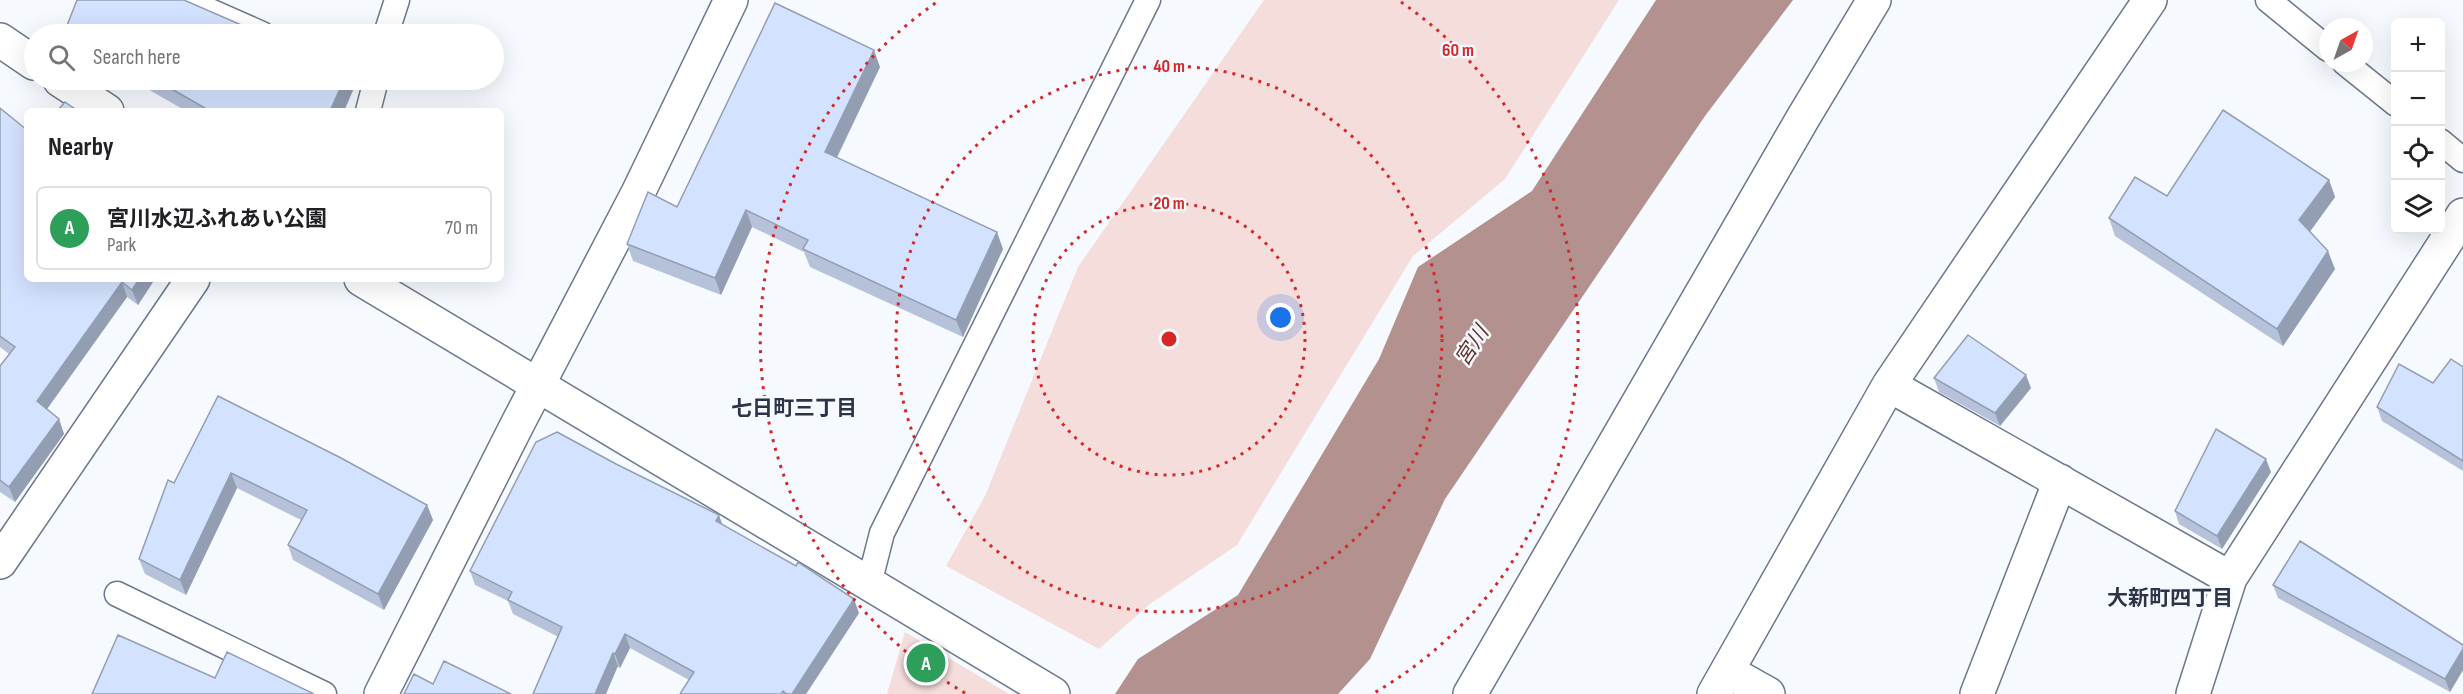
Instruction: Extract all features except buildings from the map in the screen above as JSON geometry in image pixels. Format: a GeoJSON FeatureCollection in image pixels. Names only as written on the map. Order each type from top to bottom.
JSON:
{"type":"FeatureCollection","features":[{"type":"Feature","properties":{"kind":"street"},"geometry":{"type":"LineString","coordinates":[[381,694],[638,193],[731,0]]}},
{"type":"Feature","properties":{"kind":"street"},"geometry":{"type":"LineString","coordinates":[[1470,694],[1874,0]]}},
{"type":"Feature","properties":{"kind":"street"},"geometry":{"type":"LineString","coordinates":[[1768,694],[1720,682],[1889,385],[2150,0]]}},
{"type":"Feature","properties":{"kind":"street"},"geometry":{"type":"LineString","coordinates":[[0,40],[24,56]]}},
{"type":"Feature","properties":{"kind":"street"},"geometry":{"type":"LineString","coordinates":[[75,90],[103,108]]}},
{"type":"Feature","properties":{"kind":"street"},"geometry":{"type":"LineString","coordinates":[[2193,694],[2230,578],[2463,215]]}},
{"type":"Feature","properties":{"kind":"street"},"geometry":{"type":"LineString","coordinates":[[0,562],[191,282]]}},
{"type":"Feature","properties":{"kind":"street"},"geometry":{"type":"LineString","coordinates":[[366,282],[1053,694]]}},
{"type":"Feature","properties":{"kind":"street"},"geometry":{"type":"LineString","coordinates":[[1889,385],[2230,578]]}},
{"type":"Feature","properties":{"kind":"street"},"geometry":{"type":"LineString","coordinates":[[1977,694],[2060,481]]}},
{"type":"Feature","properties":{"kind":"lane"},"geometry":{"type":"LineString","coordinates":[[185,0],[239,24]]}},
{"type":"Feature","properties":{"kind":"lane"},"geometry":{"type":"LineString","coordinates":[[390,24],[398,0]]}},
{"type":"Feature","properties":{"kind":"lane"},"geometry":{"type":"LineString","coordinates":[[869,584],[882,532],[1148,0]]}},
{"type":"Feature","properties":{"kind":"lane"},"geometry":{"type":"LineString","coordinates":[[2268,0],[2319,42]]}},
{"type":"Feature","properties":{"kind":"lane"},"geometry":{"type":"LineString","coordinates":[[2356,72],[2391,100]]}},
{"type":"Feature","properties":{"kind":"lane"},"geometry":{"type":"LineString","coordinates":[[368,108],[370,90]]}},
{"type":"Feature","properties":{"kind":"lane"},"geometry":{"type":"LineString","coordinates":[[2445,145],[2463,160]]}},
{"type":"Feature","properties":{"kind":"lane"},"geometry":{"type":"LineString","coordinates":[[117,594],[324,694]]}},
{"type":"Feature","properties":{"kind":"shaded area"},"geometry":{"type":"Polygon","coordinates":[[[1264,0],[1619,0],[1505,179],[1413,256],[1237,545],[1150,604],[1099,649],[946,566],[985,496],[1078,267],[1264,0]]]}},
{"type":"Feature","properties":{"kind":"shaded area"},"geometry":{"type":"Polygon","coordinates":[[[905,632],[1009,694],[887,694],[905,632]]]}},
{"type":"Feature","properties":{"kind":"water","name":"宮川"},"geometry":{"type":"Polygon","coordinates":[[[1656,0],[1793,0],[1705,116],[1445,499],[1370,659],[1338,694],[1115,694],[1138,659],[1238,595],[1379,359],[1418,267],[1532,191],[1656,0]]]}},
{"type":"Feature","properties":{"kind":"place","name":"宮川水辺ふれあい公園"},"geometry":{"type":"Point","coordinates":[926,663]}},
{"type":"Feature","properties":{"kind":"district","name":"七日町三丁目"},"geometry":{"type":"Point","coordinates":[794,408]}},
{"type":"Feature","properties":{"kind":"district","name":"大新町四丁目"},"geometry":{"type":"Point","coordinates":[2170,598]}}]}
